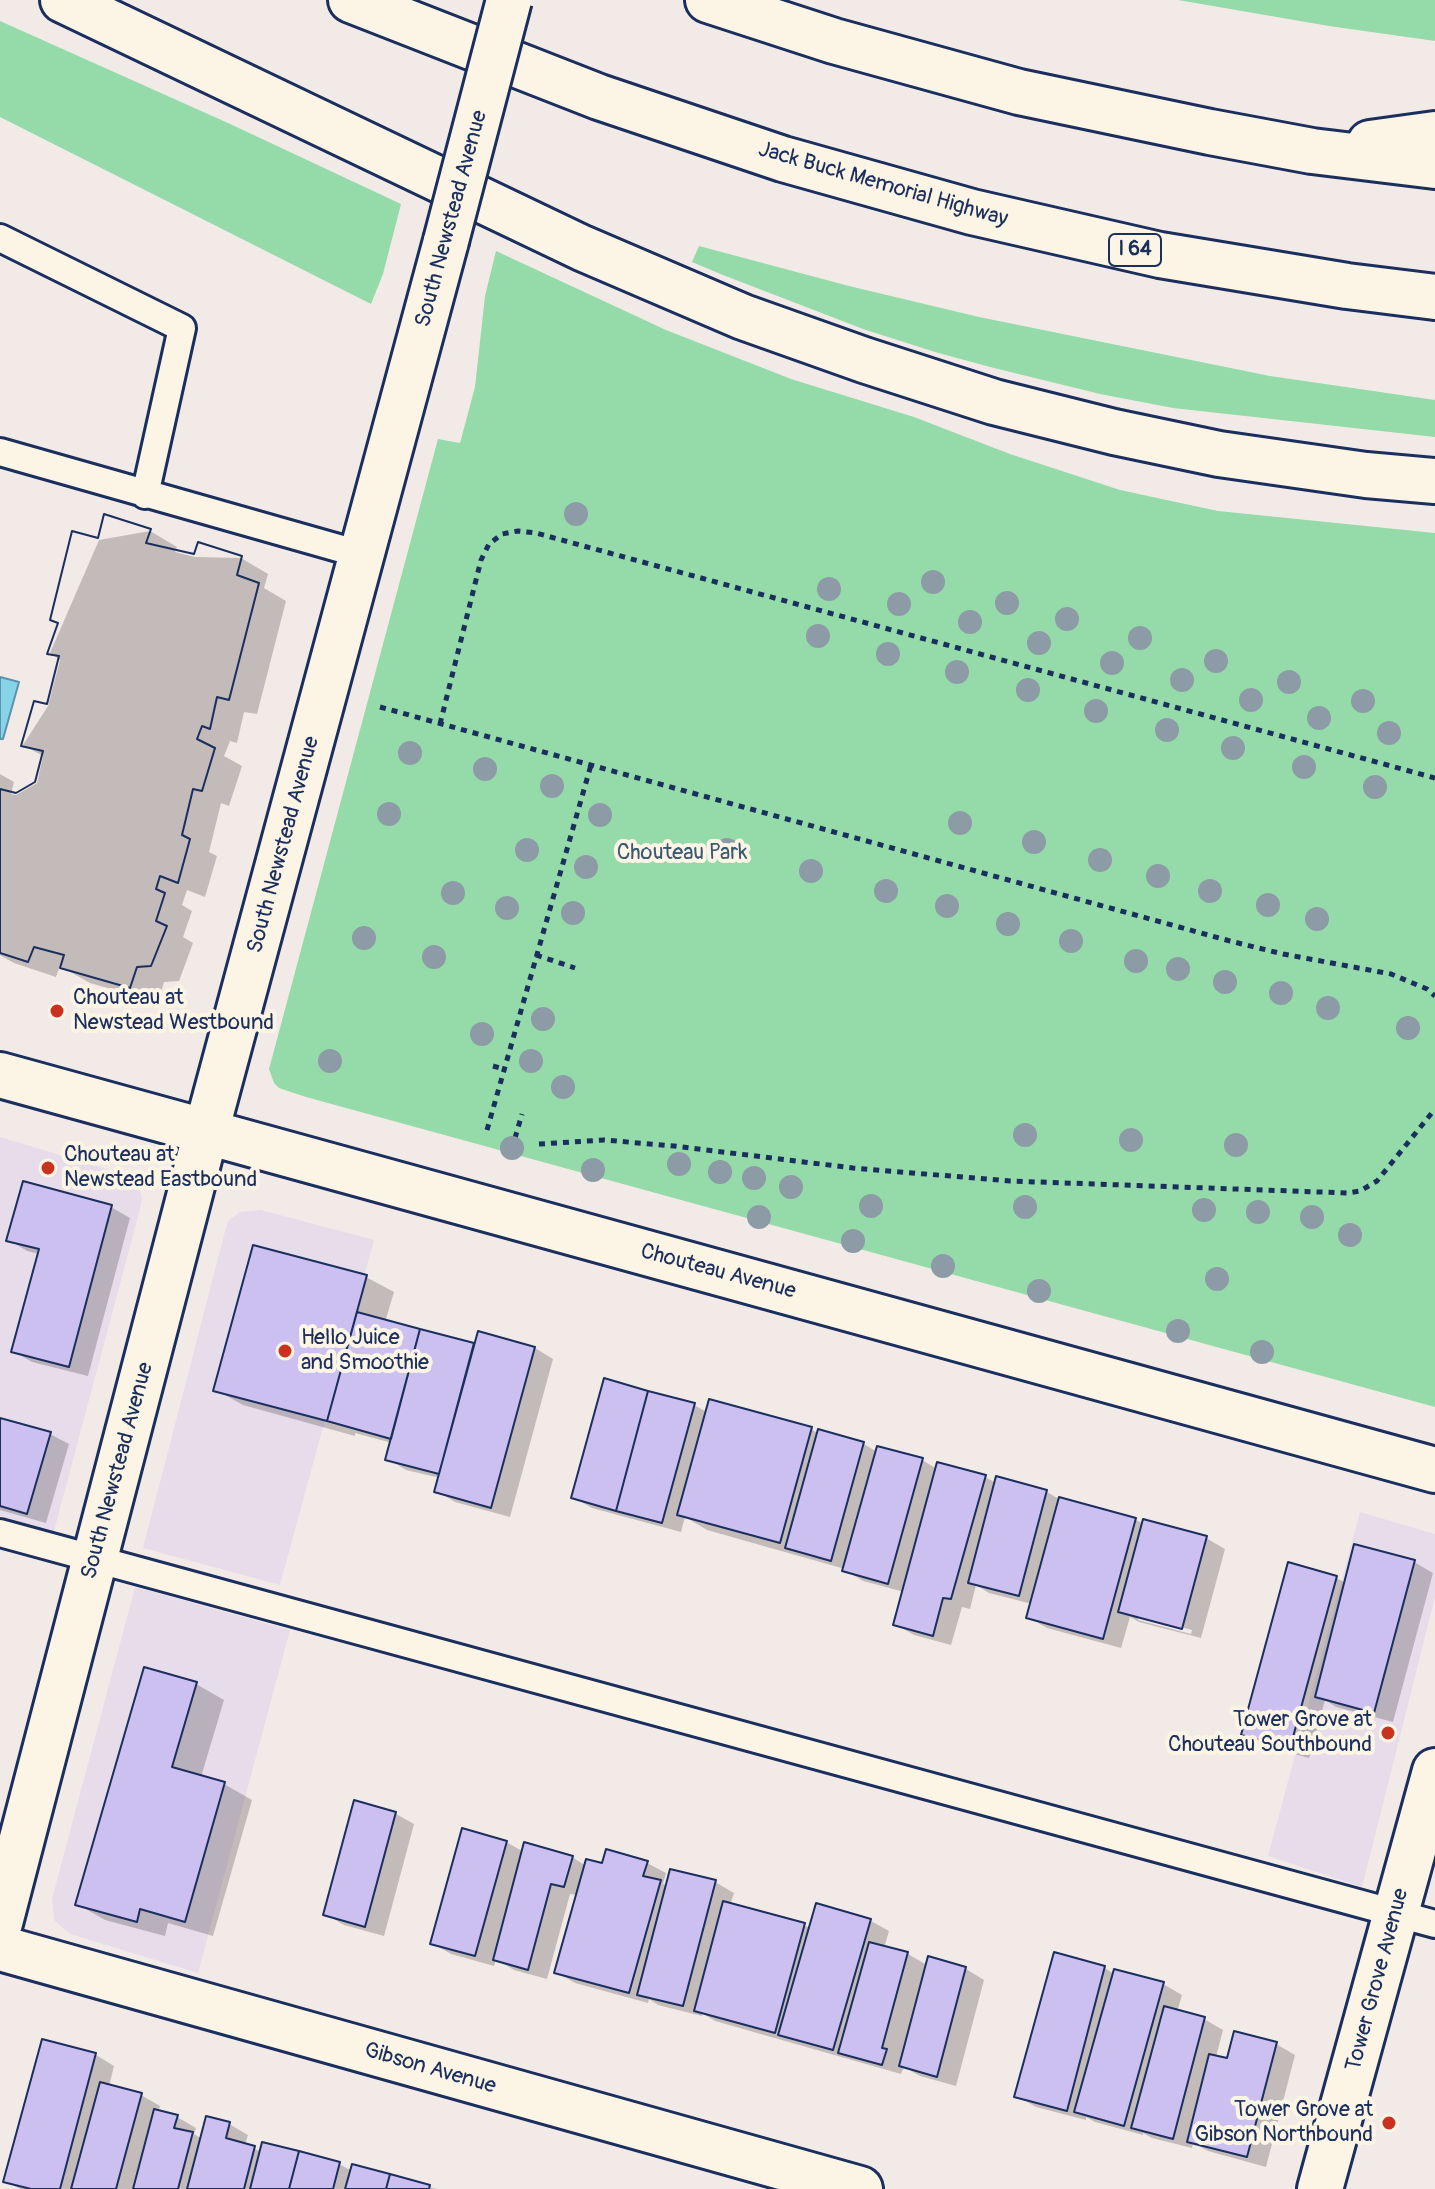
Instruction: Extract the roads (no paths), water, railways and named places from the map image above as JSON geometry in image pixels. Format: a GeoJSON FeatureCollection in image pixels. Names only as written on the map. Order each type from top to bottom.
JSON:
{"type":"FeatureCollection","features":[{"type":"Feature","properties":{"kind":"main road"},"geometry":{"type":"LineString","coordinates":[[63,0],[582,248],[743,317],[864,360],[994,402],[1129,436],[1219,454],[1366,475],[1435,481]]}},
{"type":"Feature","properties":{"kind":"main road","name":"Jack Buck Memorial Highway"},"geometry":{"type":"LineString","coordinates":[[351,0],[599,97],[783,159],[972,212],[1160,255],[1347,286],[1435,297]]}},
{"type":"Feature","properties":{"kind":"main road","name":"South Newstead Avenue"},"geometry":{"type":"LineString","coordinates":[[0,1923],[206,1132],[363,555],[509,0]]}},
{"type":"Feature","properties":{"kind":"main road"},"geometry":{"type":"LineString","coordinates":[[708,0],[834,41],[1019,92],[1312,151],[1435,166]]}},
{"type":"Feature","properties":{"kind":"main road"},"geometry":{"type":"LineString","coordinates":[[1312,151],[1435,134]]}},
{"type":"Feature","properties":{"kind":"main road","name":"Chouteau Avenue"},"geometry":{"type":"LineString","coordinates":[[0,1075],[1435,1470]]}},
{"type":"Feature","properties":{"kind":"main road","name":"Tower Grove Avenue"},"geometry":{"type":"LineString","coordinates":[[1320,2189],[1416,1919],[1435,1771]]}},
{"type":"Feature","properties":{"kind":"main road","name":"Gibson Avenue"},"geometry":{"type":"LineString","coordinates":[[0,1948],[860,2189]]}},
{"type":"Feature","properties":{"kind":"lane"},"geometry":{"type":"LineString","coordinates":[[0,238],[182,328],[145,495]]}},
{"type":"Feature","properties":{"kind":"lane"},"geometry":{"type":"LineString","coordinates":[[0,452],[363,555]]}},
{"type":"Feature","properties":{"kind":"lane"},"geometry":{"type":"LineString","coordinates":[[0,1533],[1416,1919]]}},
{"type":"Feature","properties":{"kind":"water"},"geometry":{"type":"Polygon","coordinates":[[[0,677],[19,682],[3,739],[0,739],[0,677]]]}},
{"type":"Feature","properties":{"kind":"place","name":"Chouteau at Newstead Westbound"},"geometry":{"type":"Point","coordinates":[57,1011]}},
{"type":"Feature","properties":{"kind":"place","name":"Chouteau at Newstead Eastbound"},"geometry":{"type":"Point","coordinates":[48,1168]}},
{"type":"Feature","properties":{"kind":"place","name":"Hello Juice and Smoothie"},"geometry":{"type":"Point","coordinates":[285,1351]}},
{"type":"Feature","properties":{"kind":"place","name":"Tower Grove at Chouteau Southbound"},"geometry":{"type":"Point","coordinates":[1388,1733]}},
{"type":"Feature","properties":{"kind":"place","name":"Tower Grove at Gibson Northbound"},"geometry":{"type":"Point","coordinates":[1389,2123]}},
{"type":"Feature","properties":{"kind":"park label","name":"Chouteau Park"},"geometry":{"type":"Point","coordinates":[682,853]}}]}
